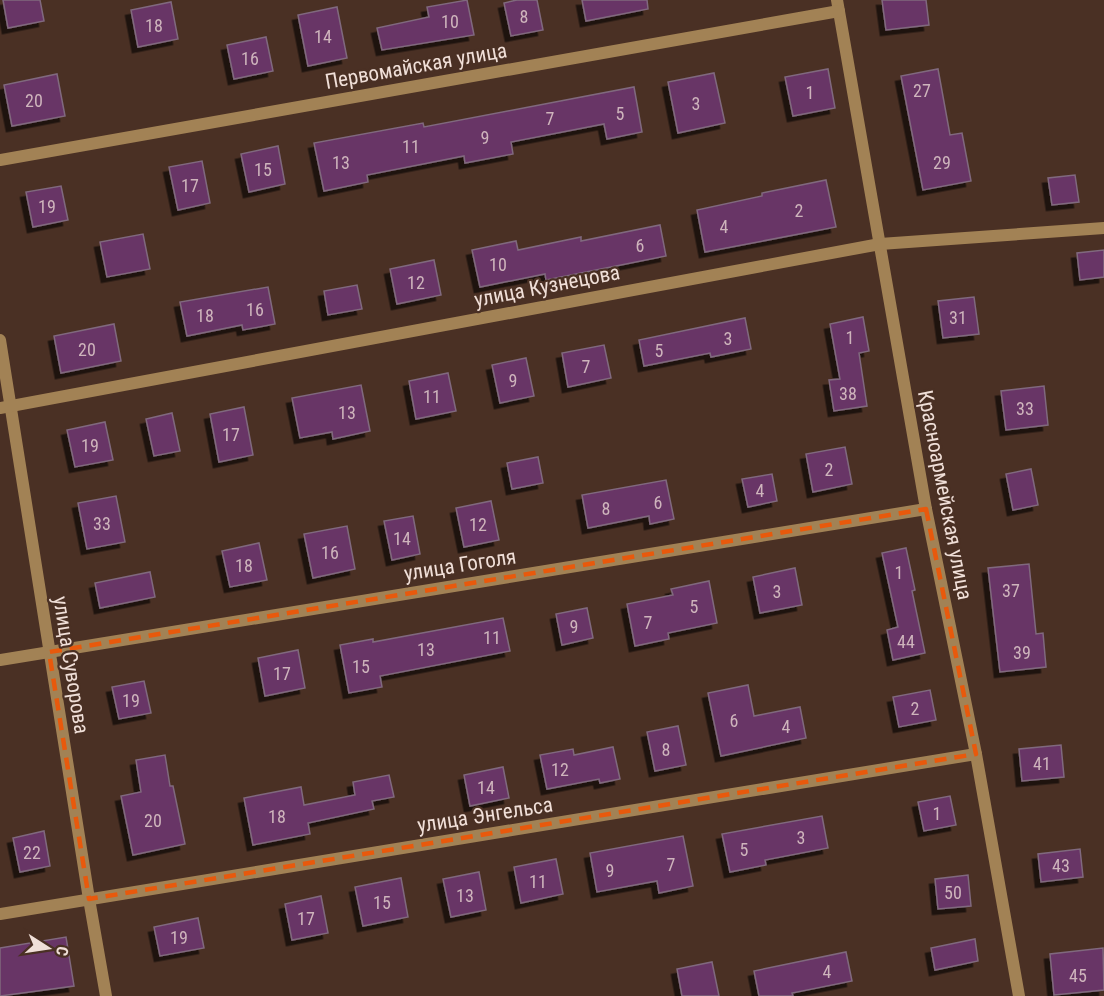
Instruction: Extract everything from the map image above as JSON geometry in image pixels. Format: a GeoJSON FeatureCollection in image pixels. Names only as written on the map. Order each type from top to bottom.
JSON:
{"type":"FeatureCollection","features":[{"type":"Feature","properties":{"kind":"street","name":"Первомайская улица"},"geometry":{"type":"LineString","coordinates":[[0,160],[838,6]]}},
{"type":"Feature","properties":{"kind":"street","name":"Красноармейская улица"},"geometry":{"type":"LineString","coordinates":[[838,6],[926,508],[976,754],[1019,996]]}},
{"type":"Feature","properties":{"kind":"street","name":"улица Кузнецова"},"geometry":{"type":"LineString","coordinates":[[5,407],[880,244],[1104,228]]}},
{"type":"Feature","properties":{"kind":"street","name":"улица Суворова"},"geometry":{"type":"LineString","coordinates":[[0,340],[5,407],[49,652],[88,899],[106,996]]}},
{"type":"Feature","properties":{"kind":"street","name":"улица Гоголя"},"geometry":{"type":"LineString","coordinates":[[0,660],[926,508]]}},
{"type":"Feature","properties":{"kind":"street","name":"улица Энгельса"},"geometry":{"type":"LineString","coordinates":[[0,914],[976,754]]}},
{"type":"Feature","properties":{"kind":"highlighted area"},"geometry":{"type":"Polygon","coordinates":[[[926,509],[976,754],[89,899],[49,652],[926,509]]]}},
{"type":"Feature","properties":{"kind":"building"},"geometry":{"type":"Polygon","coordinates":[[[3,0],[40,0],[44,21],[8,28],[3,0]]]}},
{"type":"Feature","properties":{"kind":"building"},"geometry":{"type":"Polygon","coordinates":[[[467,0],[474,35],[382,50],[377,28],[429,17],[427,7],[467,0]]]}},
{"type":"Feature","properties":{"kind":"building"},"geometry":{"type":"Polygon","coordinates":[[[517,0],[537,0],[543,30],[511,36],[504,3],[517,0]]]}},
{"type":"Feature","properties":{"kind":"building"},"geometry":{"type":"Polygon","coordinates":[[[582,0],[647,0],[648,9],[586,21],[582,0]]]}},
{"type":"Feature","properties":{"kind":"building"},"geometry":{"type":"Polygon","coordinates":[[[882,0],[926,0],[929,25],[886,30],[882,0]]]}},
{"type":"Feature","properties":{"kind":"building"},"geometry":{"type":"Polygon","coordinates":[[[171,2],[178,39],[138,47],[131,10],[171,2]]]}},
{"type":"Feature","properties":{"kind":"building"},"geometry":{"type":"Polygon","coordinates":[[[337,7],[347,58],[308,66],[298,15],[337,7]]]}},
{"type":"Feature","properties":{"kind":"building"},"geometry":{"type":"Polygon","coordinates":[[[266,37],[273,71],[234,79],[227,45],[266,37]]]}},
{"type":"Feature","properties":{"kind":"building"},"geometry":{"type":"Polygon","coordinates":[[[828,69],[835,108],[793,116],[785,77],[828,69]]]}},
{"type":"Feature","properties":{"kind":"building"},"geometry":{"type":"Polygon","coordinates":[[[938,69],[950,135],[962,133],[971,181],[923,190],[901,76],[938,69]]]}},
{"type":"Feature","properties":{"kind":"building"},"geometry":{"type":"Polygon","coordinates":[[[714,73],[725,123],[678,133],[668,82],[714,73]]]}},
{"type":"Feature","properties":{"kind":"building"},"geometry":{"type":"Polygon","coordinates":[[[57,74],[65,116],[12,126],[4,85],[57,74]]]}},
{"type":"Feature","properties":{"kind":"building"},"geometry":{"type":"Polygon","coordinates":[[[634,87],[642,132],[607,139],[604,124],[511,142],[513,154],[465,163],[464,156],[367,175],[368,182],[324,191],[314,143],[423,123],[424,127],[634,87]]]}},
{"type":"Feature","properties":{"kind":"building"},"geometry":{"type":"Polygon","coordinates":[[[278,146],[285,184],[249,192],[241,154],[278,146]]]}},
{"type":"Feature","properties":{"kind":"building"},"geometry":{"type":"Polygon","coordinates":[[[202,161],[210,203],[178,210],[169,167],[202,161]]]}},
{"type":"Feature","properties":{"kind":"building"},"geometry":{"type":"Polygon","coordinates":[[[1075,175],[1079,202],[1052,205],[1048,178],[1075,175]]]}},
{"type":"Feature","properties":{"kind":"building"},"geometry":{"type":"Polygon","coordinates":[[[826,180],[836,227],[705,252],[697,210],[762,196],[762,193],[826,180]]]}},
{"type":"Feature","properties":{"kind":"building"},"geometry":{"type":"Polygon","coordinates":[[[61,186],[68,220],[33,227],[26,192],[61,186]]]}},
{"type":"Feature","properties":{"kind":"building"},"geometry":{"type":"Polygon","coordinates":[[[660,225],[666,256],[546,280],[545,274],[480,287],[472,250],[516,241],[518,250],[581,237],[581,241],[660,225]]]}},
{"type":"Feature","properties":{"kind":"building"},"geometry":{"type":"Polygon","coordinates":[[[143,234],[150,269],[107,277],[100,242],[143,234]]]}},
{"type":"Feature","properties":{"kind":"building"},"geometry":{"type":"Polygon","coordinates":[[[1104,250],[1104,277],[1080,280],[1077,253],[1104,250]]]}},
{"type":"Feature","properties":{"kind":"building"},"geometry":{"type":"Polygon","coordinates":[[[434,260],[441,295],[397,304],[390,269],[434,260]]]}},
{"type":"Feature","properties":{"kind":"building"},"geometry":{"type":"Polygon","coordinates":[[[357,285],[362,309],[328,315],[324,291],[357,285]]]}},
{"type":"Feature","properties":{"kind":"building"},"geometry":{"type":"Polygon","coordinates":[[[268,287],[275,324],[243,330],[242,325],[187,336],[180,302],[268,287]]]}},
{"type":"Feature","properties":{"kind":"building"},"geometry":{"type":"Polygon","coordinates":[[[974,297],[979,334],[943,338],[938,301],[974,297]]]}},
{"type":"Feature","properties":{"kind":"building"},"geometry":{"type":"Polygon","coordinates":[[[863,317],[869,351],[859,353],[867,406],[834,411],[829,380],[840,379],[830,324],[863,317]]]}},
{"type":"Feature","properties":{"kind":"building"},"geometry":{"type":"Polygon","coordinates":[[[745,318],[751,349],[711,357],[710,353],[644,366],[639,340],[745,318]]]}},
{"type":"Feature","properties":{"kind":"building"},"geometry":{"type":"Polygon","coordinates":[[[114,324],[121,361],[61,373],[54,336],[114,324]]]}},
{"type":"Feature","properties":{"kind":"building"},"geometry":{"type":"Polygon","coordinates":[[[604,345],[611,378],[568,387],[562,353],[604,345]]]}},
{"type":"Feature","properties":{"kind":"building"},"geometry":{"type":"Polygon","coordinates":[[[526,358],[534,396],[500,403],[492,365],[526,358]]]}},
{"type":"Feature","properties":{"kind":"building"},"geometry":{"type":"Polygon","coordinates":[[[448,373],[456,411],[416,419],[409,381],[448,373]]]}},
{"type":"Feature","properties":{"kind":"building"},"geometry":{"type":"Polygon","coordinates":[[[361,385],[370,431],[333,439],[332,432],[300,438],[292,398],[361,385]]]}},
{"type":"Feature","properties":{"kind":"building"},"geometry":{"type":"Polygon","coordinates":[[[1044,386],[1048,425],[1006,430],[1001,391],[1044,386]]]}},
{"type":"Feature","properties":{"kind":"building"},"geometry":{"type":"Polygon","coordinates":[[[244,407],[253,455],[219,462],[210,414],[244,407]]]}},
{"type":"Feature","properties":{"kind":"building"},"geometry":{"type":"Polygon","coordinates":[[[172,413],[180,451],[154,456],[146,419],[172,413]]]}},
{"type":"Feature","properties":{"kind":"building"},"geometry":{"type":"Polygon","coordinates":[[[105,422],[113,460],[75,467],[67,430],[105,422]]]}},
{"type":"Feature","properties":{"kind":"building"},"geometry":{"type":"Polygon","coordinates":[[[845,447],[852,484],[813,492],[806,454],[845,447]]]}},
{"type":"Feature","properties":{"kind":"building"},"geometry":{"type":"Polygon","coordinates":[[[538,457],[543,483],[512,489],[507,463],[538,457]]]}},
{"type":"Feature","properties":{"kind":"building"},"geometry":{"type":"Polygon","coordinates":[[[1031,469],[1038,505],[1013,510],[1006,474],[1031,469]]]}},
{"type":"Feature","properties":{"kind":"building"},"geometry":{"type":"Polygon","coordinates":[[[772,474],[777,501],[748,507],[742,479],[772,474]]]}},
{"type":"Feature","properties":{"kind":"building"},"geometry":{"type":"Polygon","coordinates":[[[666,480],[674,519],[650,524],[649,516],[588,528],[582,495],[666,480]]]}},
{"type":"Feature","properties":{"kind":"building"},"geometry":{"type":"Polygon","coordinates":[[[116,496],[125,542],[87,549],[78,503],[116,496]]]}},
{"type":"Feature","properties":{"kind":"building"},"geometry":{"type":"Polygon","coordinates":[[[491,501],[499,540],[464,547],[456,508],[491,501]]]}},
{"type":"Feature","properties":{"kind":"building"},"geometry":{"type":"Polygon","coordinates":[[[413,516],[420,554],[392,560],[384,521],[413,516]]]}},
{"type":"Feature","properties":{"kind":"building"},"geometry":{"type":"Polygon","coordinates":[[[347,526],[355,569],[313,578],[304,534],[347,526]]]}},
{"type":"Feature","properties":{"kind":"building"},"geometry":{"type":"Polygon","coordinates":[[[259,543],[267,580],[230,587],[222,551],[259,543]]]}},
{"type":"Feature","properties":{"kind":"building"},"geometry":{"type":"Polygon","coordinates":[[[906,548],[925,653],[893,660],[887,630],[898,627],[882,553],[906,548]]]}},
{"type":"Feature","properties":{"kind":"building"},"geometry":{"type":"Polygon","coordinates":[[[1029,564],[1036,634],[1043,633],[1046,667],[1000,672],[988,568],[1029,564]]]}},
{"type":"Feature","properties":{"kind":"building"},"geometry":{"type":"Polygon","coordinates":[[[795,568],[802,605],[760,613],[753,577],[795,568]]]}},
{"type":"Feature","properties":{"kind":"building"},"geometry":{"type":"Polygon","coordinates":[[[150,572],[155,597],[100,608],[95,583],[150,572]]]}},
{"type":"Feature","properties":{"kind":"building"},"geometry":{"type":"Polygon","coordinates":[[[709,581],[717,623],[668,633],[669,639],[635,646],[627,604],[673,595],[671,589],[709,581]]]}},
{"type":"Feature","properties":{"kind":"building"},"geometry":{"type":"Polygon","coordinates":[[[587,608],[593,638],[562,645],[556,614],[587,608]]]}},
{"type":"Feature","properties":{"kind":"building"},"geometry":{"type":"Polygon","coordinates":[[[503,618],[510,651],[380,676],[382,687],[349,693],[340,645],[373,639],[373,642],[503,618]]]}},
{"type":"Feature","properties":{"kind":"building"},"geometry":{"type":"Polygon","coordinates":[[[298,650],[305,688],[265,696],[258,658],[298,650]]]}},
{"type":"Feature","properties":{"kind":"building"},"geometry":{"type":"Polygon","coordinates":[[[144,681],[151,713],[119,719],[112,687],[144,681]]]}},
{"type":"Feature","properties":{"kind":"building"},"geometry":{"type":"Polygon","coordinates":[[[748,685],[754,716],[800,707],[806,738],[721,756],[708,693],[748,685]]]}},
{"type":"Feature","properties":{"kind":"building"},"geometry":{"type":"Polygon","coordinates":[[[930,690],[936,720],[899,727],[893,697],[930,690]]]}},
{"type":"Feature","properties":{"kind":"building"},"geometry":{"type":"Polygon","coordinates":[[[678,726],[686,765],[655,771],[647,732],[678,726]]]}},
{"type":"Feature","properties":{"kind":"building"},"geometry":{"type":"Polygon","coordinates":[[[1061,745],[1064,777],[1022,781],[1019,749],[1061,745]]]}},
{"type":"Feature","properties":{"kind":"building"},"geometry":{"type":"Polygon","coordinates":[[[613,747],[620,779],[600,783],[599,779],[547,789],[540,755],[573,749],[574,755],[613,747]]]}},
{"type":"Feature","properties":{"kind":"building"},"geometry":{"type":"Polygon","coordinates":[[[165,755],[170,786],[173,786],[185,844],[133,855],[121,796],[141,792],[136,760],[165,755]]]}},
{"type":"Feature","properties":{"kind":"building"},"geometry":{"type":"Polygon","coordinates":[[[503,767],[509,798],[470,806],[464,775],[503,767]]]}},
{"type":"Feature","properties":{"kind":"building"},"geometry":{"type":"Polygon","coordinates":[[[389,775],[394,797],[372,801],[374,809],[308,823],[310,834],[253,845],[244,798],[301,787],[304,805],[355,795],[353,782],[389,775]]]}},
{"type":"Feature","properties":{"kind":"building"},"geometry":{"type":"Polygon","coordinates":[[[950,796],[956,825],[924,831],[918,802],[950,796]]]}},
{"type":"Feature","properties":{"kind":"building"},"geometry":{"type":"Polygon","coordinates":[[[822,816],[828,848],[765,860],[766,865],[730,872],[722,834],[822,816]]]}},
{"type":"Feature","properties":{"kind":"building"},"geometry":{"type":"Polygon","coordinates":[[[44,831],[50,866],[20,872],[13,838],[44,831]]]}},
{"type":"Feature","properties":{"kind":"building"},"geometry":{"type":"Polygon","coordinates":[[[683,836],[693,886],[659,893],[657,881],[597,892],[590,853],[683,836]]]}},
{"type":"Feature","properties":{"kind":"building"},"geometry":{"type":"Polygon","coordinates":[[[1080,849],[1083,877],[1041,882],[1038,854],[1080,849]]]}},
{"type":"Feature","properties":{"kind":"building"},"geometry":{"type":"Polygon","coordinates":[[[556,859],[563,894],[521,903],[514,867],[556,859]]]}},
{"type":"Feature","properties":{"kind":"building"},"geometry":{"type":"Polygon","coordinates":[[[479,872],[486,910],[451,917],[443,879],[479,872]]]}},
{"type":"Feature","properties":{"kind":"building"},"geometry":{"type":"Polygon","coordinates":[[[968,875],[971,906],[938,909],[935,879],[968,875]]]}},
{"type":"Feature","properties":{"kind":"building"},"geometry":{"type":"Polygon","coordinates":[[[401,878],[408,917],[363,926],[355,887],[401,878]]]}},
{"type":"Feature","properties":{"kind":"building"},"geometry":{"type":"Polygon","coordinates":[[[321,896],[328,933],[292,940],[285,904],[321,896]]]}},
{"type":"Feature","properties":{"kind":"building"},"geometry":{"type":"Polygon","coordinates":[[[198,918],[204,948],[160,956],[154,927],[198,918]]]}},
{"type":"Feature","properties":{"kind":"building"},"geometry":{"type":"Polygon","coordinates":[[[66,937],[74,986],[0,996],[0,948],[66,937]]]}},
{"type":"Feature","properties":{"kind":"building"},"geometry":{"type":"Polygon","coordinates":[[[975,939],[978,961],[935,970],[931,948],[975,939]]]}},
{"type":"Feature","properties":{"kind":"building"},"geometry":{"type":"Polygon","coordinates":[[[1103,948],[1104,990],[1054,995],[1050,954],[1103,948]]]}},
{"type":"Feature","properties":{"kind":"building"},"geometry":{"type":"Polygon","coordinates":[[[846,952],[852,981],[792,993],[793,996],[759,996],[754,971],[846,952]]]}},
{"type":"Feature","properties":{"kind":"building"},"geometry":{"type":"Polygon","coordinates":[[[712,962],[719,996],[682,996],[677,969],[712,962]]]}}]}
